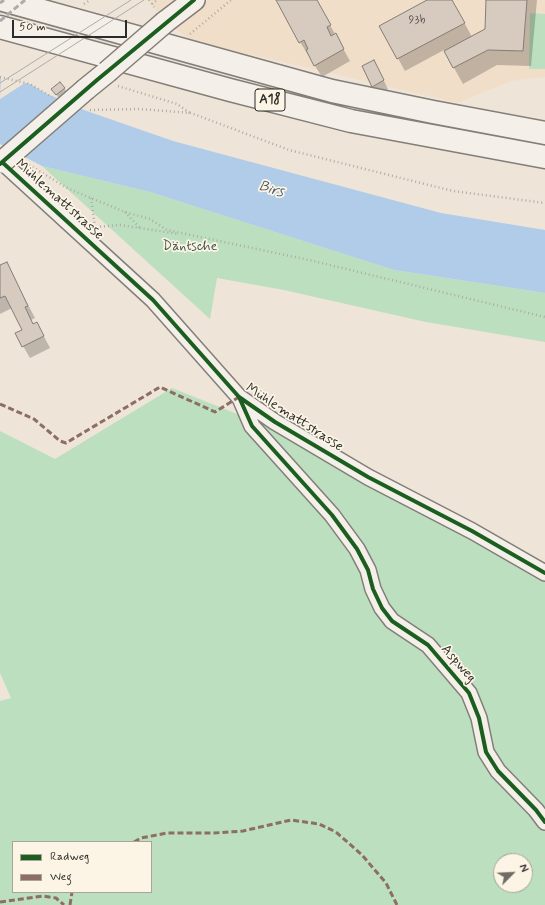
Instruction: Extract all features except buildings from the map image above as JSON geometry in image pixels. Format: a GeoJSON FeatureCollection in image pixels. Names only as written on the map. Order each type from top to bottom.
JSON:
{"type":"FeatureCollection","features":[{"type":"Feature","properties":{"kind":"highway","name":"A18"},"geometry":{"type":"LineString","coordinates":[[3,0],[332,91],[545,133]]}},
{"type":"Feature","properties":{"kind":"highway","name":"A18"},"geometry":{"type":"LineString","coordinates":[[0,27],[230,90],[351,121],[545,156]]}},
{"type":"Feature","properties":{"kind":"main road"},"geometry":{"type":"LineString","coordinates":[[1,163],[165,22],[194,0]]}},
{"type":"Feature","properties":{"kind":"street","name":"Mühlemattstrasse"},"geometry":{"type":"LineString","coordinates":[[1,163],[90,232],[239,397],[275,422],[368,478],[472,531],[545,573]]}},
{"type":"Feature","properties":{"kind":"street","name":"Aspweg"},"geometry":{"type":"LineString","coordinates":[[239,397],[252,426],[332,515],[357,549],[368,570],[373,589],[382,608],[392,621],[428,646],[469,693],[479,718],[486,752],[498,771],[536,810],[545,822]]}},
{"type":"Feature","properties":{"kind":"path"},"geometry":{"type":"LineString","coordinates":[[152,4],[158,0]]}},
{"type":"Feature","properties":{"kind":"path"},"geometry":{"type":"LineString","coordinates":[[189,34],[231,0]]}},
{"type":"Feature","properties":{"kind":"path"},"geometry":{"type":"LineString","coordinates":[[0,77],[30,84],[58,99]]}},
{"type":"Feature","properties":{"kind":"path"},"geometry":{"type":"LineString","coordinates":[[97,80],[177,104],[191,113],[289,150],[453,191],[545,203]]}},
{"type":"Feature","properties":{"kind":"path"},"geometry":{"type":"LineString","coordinates":[[84,110],[140,109],[191,113]]}},
{"type":"Feature","properties":{"kind":"path"},"geometry":{"type":"LineString","coordinates":[[28,164],[69,188],[90,198],[125,212],[150,219],[167,230],[309,260],[545,317]]}},
{"type":"Feature","properties":{"kind":"path"},"geometry":{"type":"LineString","coordinates":[[90,198],[90,232],[120,225],[210,238]]}},
{"type":"Feature","properties":{"kind":"path"},"geometry":{"type":"LineString","coordinates":[[125,212],[140,228]]}},
{"type":"Feature","properties":{"kind":"shaded area"},"geometry":{"type":"Polygon","coordinates":[[[149,0],[545,0],[545,77],[511,81],[458,103],[193,41],[165,22],[149,0]]]}},
{"type":"Feature","properties":{"kind":"green space"},"geometry":{"type":"Polygon","coordinates":[[[530,13],[545,14],[545,69],[529,69],[530,13]]]}},
{"type":"Feature","properties":{"kind":"green space","name":"Däntsche"},"geometry":{"type":"Polygon","coordinates":[[[42,166],[150,192],[394,270],[545,293],[545,342],[426,322],[284,290],[217,278],[210,319],[42,166]]]}},
{"type":"Feature","properties":{"kind":"green space"},"geometry":{"type":"Polygon","coordinates":[[[172,388],[267,426],[364,482],[545,577],[545,905],[0,905],[0,701],[11,698],[0,673],[0,431],[55,459],[172,388]]]}},
{"type":"Feature","properties":{"kind":"water","name":"Birs"},"geometry":{"type":"Polygon","coordinates":[[[0,77],[30,84],[45,93],[84,110],[173,141],[441,213],[545,230],[545,293],[394,270],[150,192],[42,166],[0,144],[0,77]]]}},
{"type":"Feature","properties":{"kind":"pier"},"geometry":{"type":"Polygon","coordinates":[[[1,75],[28,81],[0,99],[1,75]]]}},
{"type":"Feature","properties":{"kind":"tram line"},"geometry":{"type":"LineString","coordinates":[[0,83],[131,0]]}},
{"type":"Feature","properties":{"kind":"tram line"},"geometry":{"type":"LineString","coordinates":[[0,92],[144,0]]}},
{"type":"Feature","properties":{"kind":"railway"},"geometry":{"type":"LineString","coordinates":[[0,3],[4,0]]}},
{"type":"Feature","properties":{"kind":"railway"},"geometry":{"type":"LineString","coordinates":[[0,21],[25,0]]}},
{"type":"Feature","properties":{"kind":"marked path"},"geometry":{"type":"LineString","coordinates":[[0,404],[34,419],[60,441],[66,443],[160,387],[215,412],[239,397]]}},
{"type":"Feature","properties":{"kind":"marked path"},"geometry":{"type":"LineString","coordinates":[[136,841],[141,838],[167,833],[214,833],[243,831],[291,820],[319,824],[336,832],[362,855],[386,883],[397,905]]}},
{"type":"Feature","properties":{"kind":"marked path"},"geometry":{"type":"LineString","coordinates":[[70,905],[72,893]]}},
{"type":"Feature","properties":{"kind":"marked path"},"geometry":{"type":"LineString","coordinates":[[0,902],[43,896],[56,898],[64,905]]}},
{"type":"Feature","properties":{"kind":"cycle path"},"geometry":{"type":"LineString","coordinates":[[0,164],[97,80],[194,0]]}},
{"type":"Feature","properties":{"kind":"cycle path"},"geometry":{"type":"LineString","coordinates":[[2,162],[153,300],[239,397],[275,422],[368,477],[472,531],[545,573]]}},
{"type":"Feature","properties":{"kind":"cycle path"},"geometry":{"type":"LineString","coordinates":[[239,397],[252,426],[332,515],[357,549],[368,570],[373,589],[382,608],[392,621],[428,645],[469,693],[479,718],[486,752],[498,771],[536,810],[545,822]]}}]}
